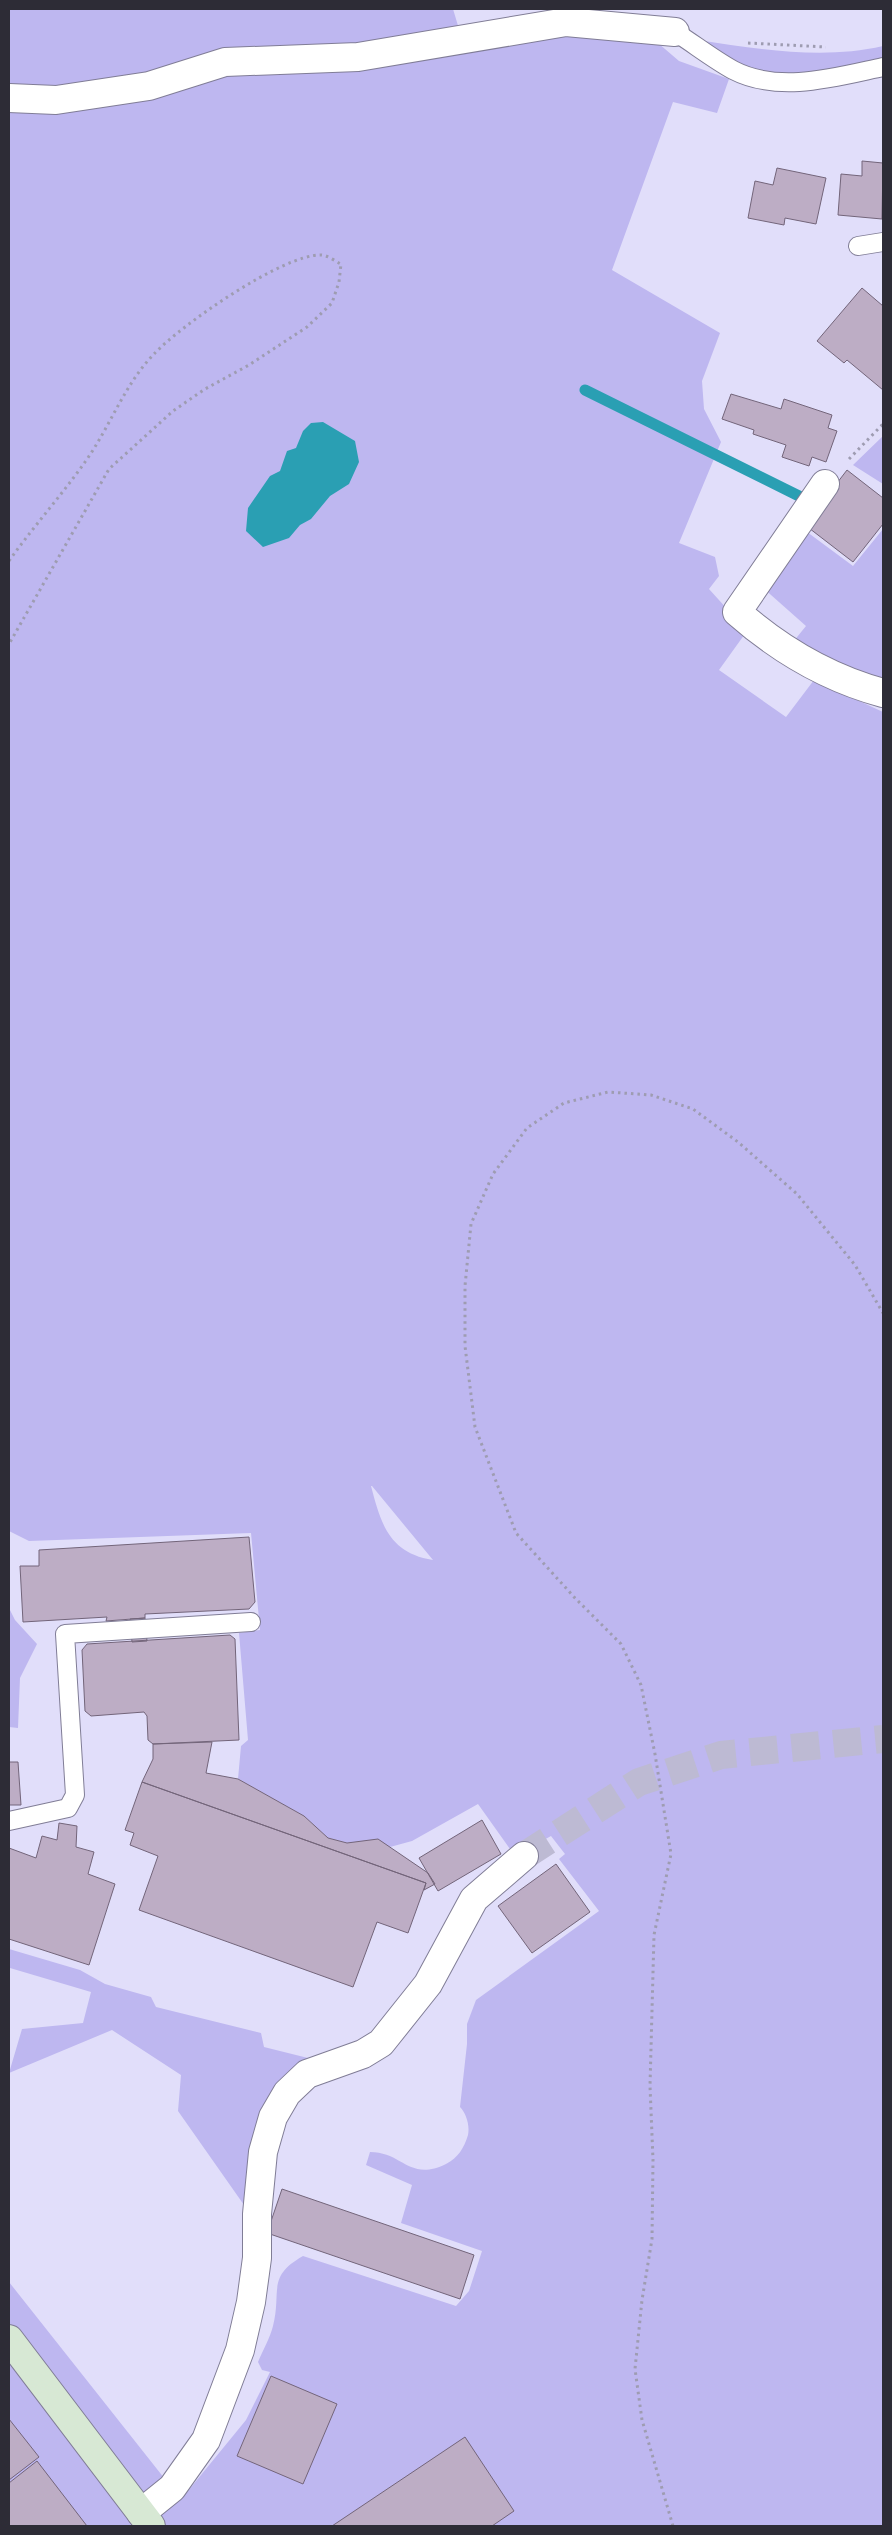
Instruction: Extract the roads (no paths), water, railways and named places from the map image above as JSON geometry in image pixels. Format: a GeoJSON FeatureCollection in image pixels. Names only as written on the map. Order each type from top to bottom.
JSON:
{"type":"FeatureCollection","features":[{"type":"Feature","properties":{"kind":"street"},"geometry":{"type":"LineString","coordinates":[[9,98],[56,100],[149,86],[225,62],[358,57],[566,22],[675,32]]}},
{"type":"Feature","properties":{"kind":"street"},"geometry":{"type":"LineString","coordinates":[[825,484],[737,612],[762,634],[796,657],[851,684],[883,692]]}},
{"type":"Feature","properties":{"kind":"street"},"geometry":{"type":"LineString","coordinates":[[9,2339],[146,2520],[172,2488],[206,2440],[240,2350],[251,2302],[257,2258],[263,2152],[273,2117],[287,2093],[307,2074],[363,2054],[381,2043],[428,1984],[474,1899],[524,1856]]}},
{"type":"Feature","properties":{"kind":"lane"},"geometry":{"type":"LineString","coordinates":[[675,32],[733,70],[753,77],[805,82],[883,67]]}},
{"type":"Feature","properties":{"kind":"lane"},"geometry":{"type":"LineString","coordinates":[[858,246],[883,242]]}},
{"type":"Feature","properties":{"kind":"lane"},"geometry":{"type":"LineString","coordinates":[[9,1820],[68,1808],[75,1796],[65,1634],[251,1622]]}},
{"type":"Feature","properties":{"kind":"water"},"geometry":{"type":"Polygon","coordinates":[[[323,422],[355,441],[359,462],[349,484],[330,496],[311,519],[300,525],[289,538],[263,547],[246,531],[248,508],[270,476],[280,471],[287,451],[296,448],[303,431],[311,423],[323,422]]]}},
{"type":"Feature","properties":{"kind":"waterway"},"geometry":{"type":"LineString","coordinates":[[585,390],[805,499],[800,505]]}},
{"type":"Feature","properties":{"kind":"tunnel"},"geometry":{"type":"LineString","coordinates":[[524,1856],[639,1782],[721,1755],[883,1739]]}}]}
